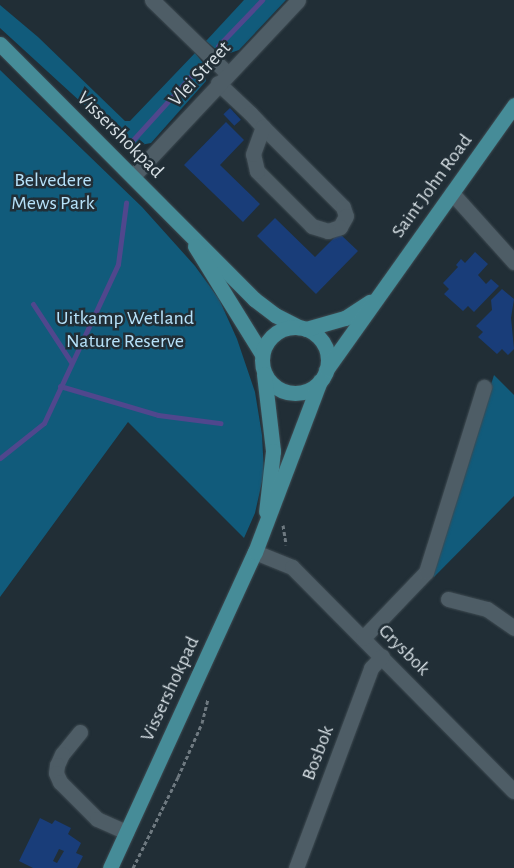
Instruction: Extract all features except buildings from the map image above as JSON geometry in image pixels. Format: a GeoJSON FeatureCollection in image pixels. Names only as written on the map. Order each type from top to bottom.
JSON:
{"type":"FeatureCollection","features":[{"type":"Feature","properties":{"kind":"main road","name":"Vissershokpad"},"geometry":{"type":"LineString","coordinates":[[0,44],[264,307],[302,328]]}},
{"type":"Feature","properties":{"kind":"main road","name":"Vissershokpad"},"geometry":{"type":"LineString","coordinates":[[0,53],[26,71]]}},
{"type":"Feature","properties":{"kind":"main road","name":"Saint John Road"},"geometry":{"type":"LineString","coordinates":[[323,375],[514,106]]}},
{"type":"Feature","properties":{"kind":"main road","name":"Vissershokpad"},"geometry":{"type":"LineString","coordinates":[[186,229],[262,354]]}},
{"type":"Feature","properties":{"kind":"main road","name":"Saint John Road"},"geometry":{"type":"LineString","coordinates":[[302,328],[345,318],[382,290]]}},
{"type":"Feature","properties":{"kind":"main road"},"geometry":{"type":"LineString","coordinates":[[285,328],[302,328],[324,346],[323,375],[307,390],[290,392],[275,386],[264,373],[262,354],[272,336],[285,328]]}},
{"type":"Feature","properties":{"kind":"main road","name":"Vissershokpad"},"geometry":{"type":"LineString","coordinates":[[264,373],[273,451],[265,526]]}},
{"type":"Feature","properties":{"kind":"main road","name":"Vissershokpad"},"geometry":{"type":"LineString","coordinates":[[110,868],[255,552],[323,375]]}},
{"type":"Feature","properties":{"kind":"street"},"geometry":{"type":"LineString","coordinates":[[152,0],[223,78],[263,127],[343,207],[346,216],[340,227],[328,231],[312,226],[257,171],[253,154],[263,127]]}},
{"type":"Feature","properties":{"kind":"street","name":"Vlei Street"},"geometry":{"type":"LineString","coordinates":[[133,176],[298,0]]}},
{"type":"Feature","properties":{"kind":"street"},"geometry":{"type":"LineString","coordinates":[[452,193],[514,262]]}},
{"type":"Feature","properties":{"kind":"street"},"geometry":{"type":"LineString","coordinates":[[363,638],[426,572],[484,387]]}},
{"type":"Feature","properties":{"kind":"street","name":"Grysbok"},"geometry":{"type":"LineString","coordinates":[[255,552],[292,567],[512,786]]}},
{"type":"Feature","properties":{"kind":"street"},"geometry":{"type":"LineString","coordinates":[[448,599],[487,610],[514,628]]}},
{"type":"Feature","properties":{"kind":"street","name":"Bosbok"},"geometry":{"type":"LineString","coordinates":[[296,868],[371,668],[382,656]]}},
{"type":"Feature","properties":{"kind":"street"},"geometry":{"type":"LineString","coordinates":[[80,732],[62,754],[57,765],[56,773],[60,782],[97,819],[126,832]]}},
{"type":"Feature","properties":{"kind":"path"},"geometry":{"type":"LineString","coordinates":[[133,868],[178,777],[202,723],[208,699]]}},
{"type":"Feature","properties":{"kind":"green space"},"geometry":{"type":"Polygon","coordinates":[[[244,0],[286,0],[239,50],[230,53],[218,51],[206,41],[244,0]]]}},
{"type":"Feature","properties":{"kind":"green space"},"geometry":{"type":"Polygon","coordinates":[[[0,5],[38,37],[125,121],[130,121],[195,53],[204,64],[206,81],[151,143],[130,147],[0,28],[0,5]]]}},
{"type":"Feature","properties":{"kind":"green space","name":"Uitkamp Wetland Nature Reserve"},"geometry":{"type":"Polygon","coordinates":[[[0,70],[142,207],[195,266],[219,299],[237,339],[255,392],[262,435],[264,473],[255,513],[244,538],[128,422],[0,597],[0,70]]]}},
{"type":"Feature","properties":{"kind":"green space"},"geometry":{"type":"Polygon","coordinates":[[[494,375],[514,395],[514,496],[434,577],[431,574],[494,375]]]}},
{"type":"Feature","properties":{"kind":"waterway"},"geometry":{"type":"LineString","coordinates":[[218,46],[262,0]]}},
{"type":"Feature","properties":{"kind":"waterway"},"geometry":{"type":"LineString","coordinates":[[132,141],[200,66]]}},
{"type":"Feature","properties":{"kind":"waterway"},"geometry":{"type":"LineString","coordinates":[[0,458],[44,423],[118,264],[126,203]]}},
{"type":"Feature","properties":{"kind":"waterway"},"geometry":{"type":"LineString","coordinates":[[33,304],[71,362]]}},
{"type":"Feature","properties":{"kind":"waterway"},"geometry":{"type":"LineString","coordinates":[[60,386],[158,415],[220,423]]}},
{"type":"Feature","properties":{"kind":"park label","name":"Belvedere Mews Park"},"geometry":{"type":"Point","coordinates":[53,192]}}]}
